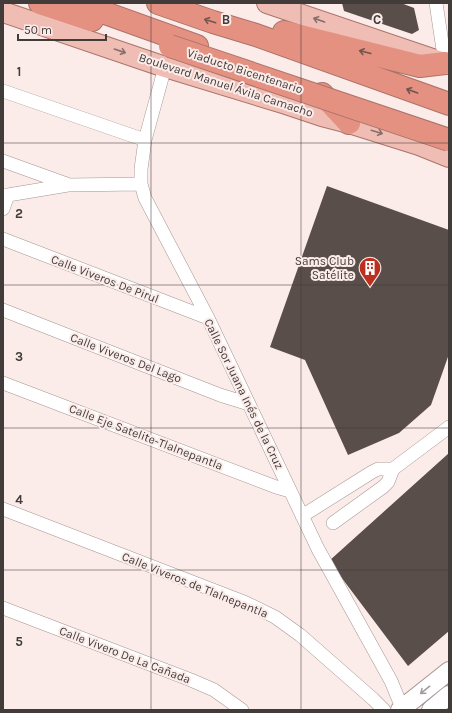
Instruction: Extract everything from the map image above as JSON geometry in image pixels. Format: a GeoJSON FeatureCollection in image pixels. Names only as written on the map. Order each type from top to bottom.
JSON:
{"type":"FeatureCollection","features":[{"type":"Feature","properties":{"kind":"highway","name":"Viaducto Bicentenario"},"geometry":{"type":"LineString","coordinates":[[40,3],[449,140]]}},
{"type":"Feature","properties":{"kind":"highway","name":"Boulevard Manuel Ávila Camacho"},"geometry":{"type":"LineString","coordinates":[[77,3],[317,88],[449,132]]}},
{"type":"Feature","properties":{"kind":"highway"},"geometry":{"type":"LineString","coordinates":[[158,3],[256,35],[449,104]]}},
{"type":"Feature","properties":{"kind":"highway"},"geometry":{"type":"LineString","coordinates":[[256,35],[283,32],[420,66],[447,64]]}},
{"type":"Feature","properties":{"kind":"highway"},"geometry":{"type":"LineString","coordinates":[[317,88],[349,123]]}},
{"type":"Feature","properties":{"kind":"main road"},"geometry":{"type":"LineString","coordinates":[[277,4],[447,64]]}},
{"type":"Feature","properties":{"kind":"main road","name":"Boulevard Manuel Ávila Camacho"},"geometry":{"type":"LineString","coordinates":[[3,12],[165,67],[419,145],[449,157]]}},
{"type":"Feature","properties":{"kind":"main road"},"geometry":{"type":"LineString","coordinates":[[402,709],[449,671]]}},
{"type":"Feature","properties":{"kind":"main road"},"geometry":{"type":"LineString","coordinates":[[431,710],[449,695]]}},
{"type":"Feature","properties":{"kind":"street"},"geometry":{"type":"LineString","coordinates":[[436,3],[447,64]]}},
{"type":"Feature","properties":{"kind":"street","name":"Calle Sor Juana Inés de la Cruz"},"geometry":{"type":"LineString","coordinates":[[165,67],[145,140],[141,169],[141,184],[145,198],[208,318],[318,549],[391,681],[402,709]]}},
{"type":"Feature","properties":{"kind":"street"},"geometry":{"type":"LineString","coordinates":[[3,91],[145,140]]}},
{"type":"Feature","properties":{"kind":"street"},"geometry":{"type":"LineString","coordinates":[[3,161],[68,185]]}},
{"type":"Feature","properties":{"kind":"street"},"geometry":{"type":"LineString","coordinates":[[3,209],[6,195],[68,185],[141,184]]}},
{"type":"Feature","properties":{"kind":"street","name":"Calle Viveros De Pirul"},"geometry":{"type":"LineString","coordinates":[[3,239],[208,318]]}},
{"type":"Feature","properties":{"kind":"street","name":"Calle Viveros Del Lago"},"geometry":{"type":"LineString","coordinates":[[3,310],[220,395],[249,404]]}},
{"type":"Feature","properties":{"kind":"street","name":"Calle Eje Satelite-Tlalnepantla"},"geometry":{"type":"LineString","coordinates":[[3,383],[290,491]]}},
{"type":"Feature","properties":{"kind":"street"},"geometry":{"type":"LineString","coordinates":[[334,523],[383,487],[388,482],[393,469],[449,427]]}},
{"type":"Feature","properties":{"kind":"street"},"geometry":{"type":"LineString","coordinates":[[302,516],[372,472],[378,469],[393,469]]}},
{"type":"Feature","properties":{"kind":"street","name":"Calle Viveros de Tlalnepantla"},"geometry":{"type":"LineString","coordinates":[[3,509],[244,602],[274,618],[300,635],[384,710]]}},
{"type":"Feature","properties":{"kind":"street","name":"Calle Vivero De La Cañada"},"geometry":{"type":"LineString","coordinates":[[3,608],[191,680],[214,690],[242,710]]}},
{"type":"Feature","properties":{"kind":"building"},"geometry":{"type":"Polygon","coordinates":[[[342,3],[401,3],[414,8],[419,30],[412,34],[344,11],[342,3]]]}},
{"type":"Feature","properties":{"kind":"building","name":"Sams Club Satélite"},"geometry":{"type":"Polygon","coordinates":[[[327,186],[449,230],[449,354],[431,405],[399,433],[348,455],[305,360],[270,347],[327,186]]]}},
{"type":"Feature","properties":{"kind":"building"},"geometry":{"type":"Polygon","coordinates":[[[449,453],[449,631],[408,666],[329,561],[449,453]]]}},
{"type":"Feature","properties":{"kind":"place","name":"Sams Club Satélite"},"geometry":{"type":"Point","coordinates":[370,288]}}]}
